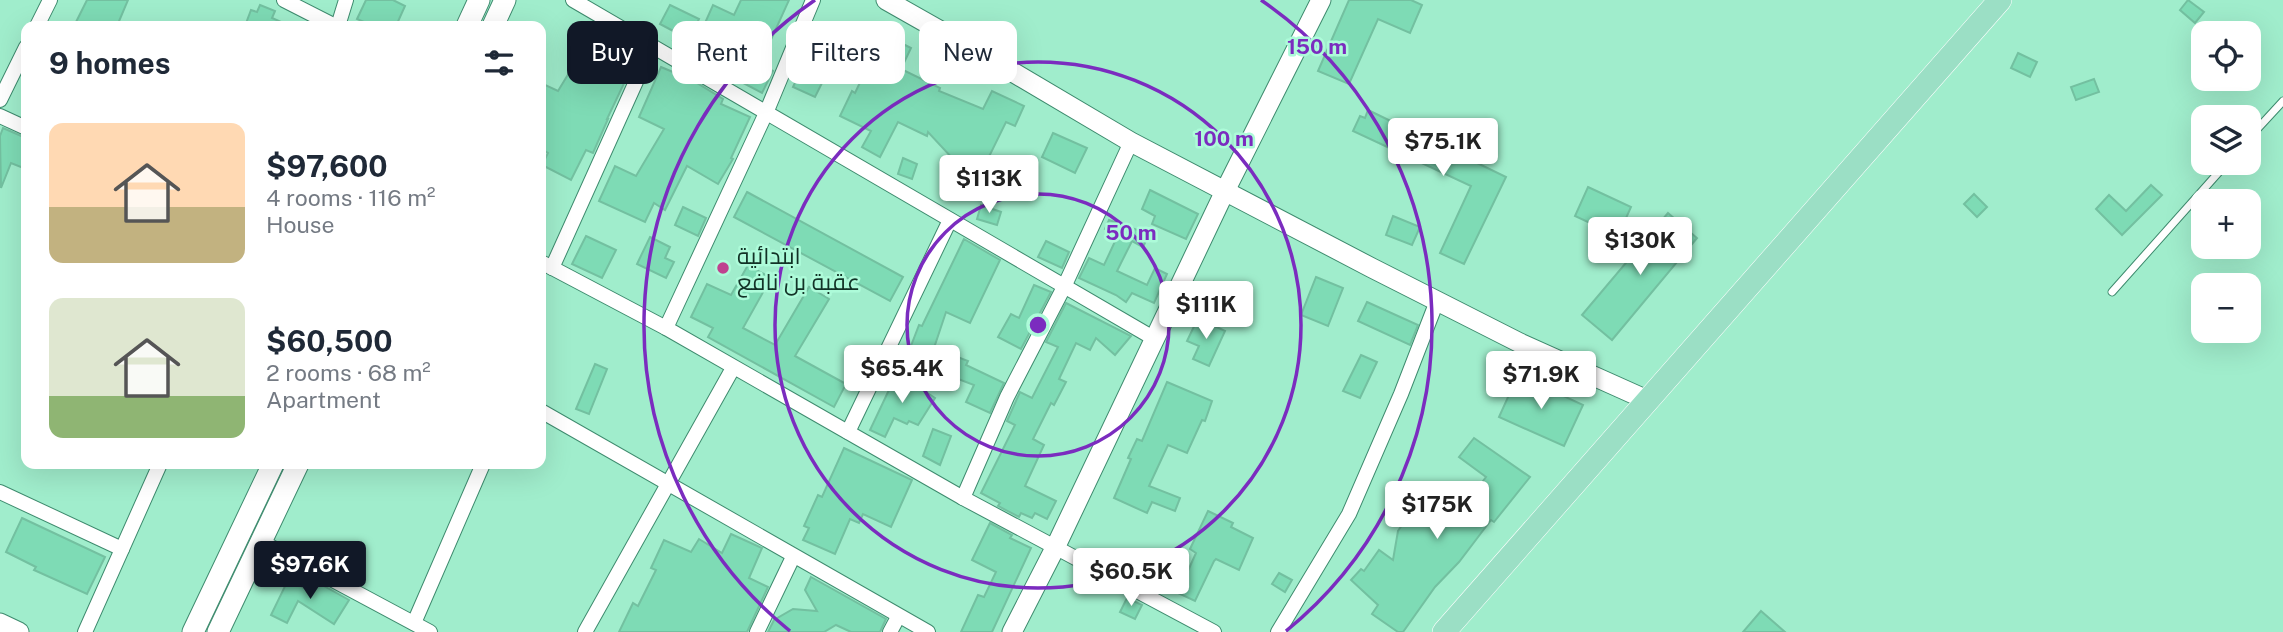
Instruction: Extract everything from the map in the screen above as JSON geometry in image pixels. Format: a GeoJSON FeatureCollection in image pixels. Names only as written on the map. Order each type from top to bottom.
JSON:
{"type":"FeatureCollection","features":[{"type":"Feature","properties":{"kind":"main road"},"geometry":{"type":"LineString","coordinates":[[469,21],[479,0]]}},
{"type":"Feature","properties":{"kind":"main road"},"geometry":{"type":"LineString","coordinates":[[495,21],[505,0]]}},
{"type":"Feature","properties":{"kind":"main road"},"geometry":{"type":"LineString","coordinates":[[1444,632],[1641,397],[1983,0]]}},
{"type":"Feature","properties":{"kind":"main road"},"geometry":{"type":"LineString","coordinates":[[1428,632],[2000,0]]}},
{"type":"Feature","properties":{"kind":"main road"},"geometry":{"type":"LineString","coordinates":[[193,632],[271,469]]}},
{"type":"Feature","properties":{"kind":"main road"},"geometry":{"type":"LineString","coordinates":[[218,632],[296,469]]}},
{"type":"Feature","properties":{"kind":"street"},"geometry":{"type":"LineString","coordinates":[[40,21],[50,0]]}},
{"type":"Feature","properties":{"kind":"street"},"geometry":{"type":"LineString","coordinates":[[284,0],[326,21]]}},
{"type":"Feature","properties":{"kind":"street"},"geometry":{"type":"LineString","coordinates":[[338,21],[346,0]]}},
{"type":"Feature","properties":{"kind":"street"},"geometry":{"type":"LineString","coordinates":[[573,0],[609,21]]}},
{"type":"Feature","properties":{"kind":"street"},"geometry":{"type":"LineString","coordinates":[[666,328],[766,113],[813,0]]}},
{"type":"Feature","properties":{"kind":"street"},"geometry":{"type":"LineString","coordinates":[[886,0],[1131,142],[1520,343],[1641,397]]}},
{"type":"Feature","properties":{"kind":"street"},"geometry":{"type":"LineString","coordinates":[[1012,632],[1055,548],[1225,191],[1321,0]]}},
{"type":"Feature","properties":{"kind":"street"},"geometry":{"type":"LineString","coordinates":[[658,50],[1155,339]]}},
{"type":"Feature","properties":{"kind":"street"},"geometry":{"type":"LineString","coordinates":[[0,100],[21,59]]}},
{"type":"Feature","properties":{"kind":"street"},"geometry":{"type":"LineString","coordinates":[[634,84],[546,265],[666,328],[733,369],[963,498],[1214,632]]}},
{"type":"Feature","properties":{"kind":"street"},"geometry":{"type":"LineString","coordinates":[[0,116],[21,126]]}},
{"type":"Feature","properties":{"kind":"street"},"geometry":{"type":"LineString","coordinates":[[963,498],[1007,397],[1064,287],[1131,142]]}},
{"type":"Feature","properties":{"kind":"street"},"geometry":{"type":"LineString","coordinates":[[848,432],[950,220]]}},
{"type":"Feature","properties":{"kind":"street"},"geometry":{"type":"LineString","coordinates":[[1278,632],[1349,514],[1401,394],[1437,301]]}},
{"type":"Feature","properties":{"kind":"street"},"geometry":{"type":"LineString","coordinates":[[586,632],[733,369]]}},
{"type":"Feature","properties":{"kind":"street"},"geometry":{"type":"LineString","coordinates":[[546,414],[928,632]]}},
{"type":"Feature","properties":{"kind":"street"},"geometry":{"type":"LineString","coordinates":[[85,632],[158,469]]}},
{"type":"Feature","properties":{"kind":"street"},"geometry":{"type":"LineString","coordinates":[[414,623],[481,469]]}},
{"type":"Feature","properties":{"kind":"street"},"geometry":{"type":"LineString","coordinates":[[0,492],[122,549]]}},
{"type":"Feature","properties":{"kind":"street"},"geometry":{"type":"LineString","coordinates":[[262,542],[430,632]]}},
{"type":"Feature","properties":{"kind":"street"},"geometry":{"type":"LineString","coordinates":[[757,632],[793,557]]}},
{"type":"Feature","properties":{"kind":"street"},"geometry":{"type":"LineString","coordinates":[[890,632],[898,617]]}},
{"type":"Feature","properties":{"kind":"street"},"geometry":{"type":"LineString","coordinates":[[0,623],[19,632]]}},
{"type":"Feature","properties":{"kind":"lane"},"geometry":{"type":"LineString","coordinates":[[2261,125],[2283,100]]}},
{"type":"Feature","properties":{"kind":"lane"},"geometry":{"type":"LineString","coordinates":[[2112,292],[2216,175]]}},
{"type":"Feature","properties":{"kind":"building"},"geometry":{"type":"Polygon","coordinates":[[[87,0],[128,0],[119,21],[76,21],[87,0]]]}},
{"type":"Feature","properties":{"kind":"building"},"geometry":{"type":"Polygon","coordinates":[[[366,0],[393,0],[405,6],[398,21],[357,19],[366,0]]]}},
{"type":"Feature","properties":{"kind":"building"},"geometry":{"type":"Polygon","coordinates":[[[741,0],[789,0],[772,38],[772,21],[706,21],[713,5],[734,15],[741,0]]]}},
{"type":"Feature","properties":{"kind":"building"},"geometry":{"type":"Polygon","coordinates":[[[1349,0],[1411,0],[1422,5],[1410,33],[1378,19],[1349,84],[1318,71],[1349,0]]]}},
{"type":"Feature","properties":{"kind":"building"},"geometry":{"type":"Polygon","coordinates":[[[2188,0],[2204,12],[2197,21],[2193,21],[2180,10],[2188,0]]]}},
{"type":"Feature","properties":{"kind":"building"},"geometry":{"type":"Polygon","coordinates":[[[260,5],[275,11],[272,18],[279,21],[247,21],[251,10],[257,12],[260,5]]]}},
{"type":"Feature","properties":{"kind":"building"},"geometry":{"type":"Polygon","coordinates":[[[670,5],[699,19],[672,21],[672,30],[660,24],[670,5]]]}},
{"type":"Feature","properties":{"kind":"building"},"geometry":{"type":"Polygon","coordinates":[[[905,45],[911,48],[905,61],[905,45]]]}},
{"type":"Feature","properties":{"kind":"building"},"geometry":{"type":"Polygon","coordinates":[[[2018,53],[2037,62],[2030,77],[2011,68],[2018,53]]]}},
{"type":"Feature","properties":{"kind":"building"},"geometry":{"type":"Polygon","coordinates":[[[661,67],[672,72],[672,84],[699,84],[723,99],[721,104],[750,117],[731,158],[733,159],[718,184],[687,166],[665,210],[654,203],[645,222],[599,201],[615,166],[636,176],[664,129],[639,117],[654,84],[658,84],[661,67]]]}},
{"type":"Feature","properties":{"kind":"building"},"geometry":{"type":"Polygon","coordinates":[[[905,71],[919,78],[919,84],[932,84],[940,88],[939,91],[983,109],[992,91],[1024,106],[1015,126],[1006,122],[980,175],[969,170],[967,174],[928,132],[927,136],[898,122],[880,157],[862,147],[871,131],[840,116],[852,91],[855,93],[859,84],[905,84],[905,71]]]}},
{"type":"Feature","properties":{"kind":"building"},"geometry":{"type":"Polygon","coordinates":[[[567,76],[567,84],[624,84],[593,153],[586,150],[571,180],[546,167],[546,85],[558,91],[567,76]]]}},
{"type":"Feature","properties":{"kind":"building"},"geometry":{"type":"Polygon","coordinates":[[[2094,79],[2099,92],[2076,100],[2071,87],[2094,79]]]}},
{"type":"Feature","properties":{"kind":"building"},"geometry":{"type":"Polygon","coordinates":[[[745,84],[766,84],[762,93],[745,84]]]}},
{"type":"Feature","properties":{"kind":"building"},"geometry":{"type":"Polygon","coordinates":[[[794,84],[822,84],[815,97],[793,87],[794,84]]]}},
{"type":"Feature","properties":{"kind":"building"},"geometry":{"type":"Polygon","coordinates":[[[1368,110],[1506,177],[1464,264],[1440,253],[1471,186],[1353,131],[1360,116],[1365,118],[1368,110]]]}},
{"type":"Feature","properties":{"kind":"building"},"geometry":{"type":"Polygon","coordinates":[[[3,128],[21,136],[21,167],[11,163],[1,188],[0,136],[3,128]]]}},
{"type":"Feature","properties":{"kind":"building"},"geometry":{"type":"Polygon","coordinates":[[[1053,133],[1087,148],[1075,173],[1042,157],[1053,133]]]}},
{"type":"Feature","properties":{"kind":"building"},"geometry":{"type":"Polygon","coordinates":[[[903,158],[917,164],[912,179],[898,174],[903,158]]]}},
{"type":"Feature","properties":{"kind":"building"},"geometry":{"type":"Polygon","coordinates":[[[2151,185],[2162,195],[2122,235],[2096,209],[2109,195],[2126,211],[2151,185]]]}},
{"type":"Feature","properties":{"kind":"building"},"geometry":{"type":"Polygon","coordinates":[[[1588,187],[1631,207],[1618,236],[1575,216],[1588,187]]]}},
{"type":"Feature","properties":{"kind":"building"},"geometry":{"type":"Polygon","coordinates":[[[1150,190],[1198,214],[1186,239],[1152,224],[1155,216],[1142,209],[1150,190]]]}},
{"type":"Feature","properties":{"kind":"building"},"geometry":{"type":"Polygon","coordinates":[[[747,192],[903,277],[890,301],[734,217],[747,192]]]}},
{"type":"Feature","properties":{"kind":"building"},"geometry":{"type":"Polygon","coordinates":[[[1974,194],[1987,207],[1977,217],[1964,204],[1974,194]]]}},
{"type":"Feature","properties":{"kind":"building"},"geometry":{"type":"Polygon","coordinates":[[[981,205],[1001,212],[997,225],[977,219],[981,205]]]}},
{"type":"Feature","properties":{"kind":"building"},"geometry":{"type":"Polygon","coordinates":[[[683,207],[706,218],[698,236],[675,225],[683,207]]]}},
{"type":"Feature","properties":{"kind":"building"},"geometry":{"type":"Polygon","coordinates":[[[1668,213],[1697,238],[1612,340],[1582,315],[1668,213]]]}},
{"type":"Feature","properties":{"kind":"building"},"geometry":{"type":"Polygon","coordinates":[[[1393,216],[1420,227],[1412,245],[1386,235],[1393,216]]]}},
{"type":"Feature","properties":{"kind":"building"},"geometry":{"type":"Polygon","coordinates":[[[1109,220],[1149,234],[1143,247],[1132,241],[1117,271],[1147,285],[1155,268],[1167,274],[1154,303],[1132,293],[1126,302],[1079,278],[1089,258],[1104,265],[1118,235],[1105,229],[1109,220]]]}},
{"type":"Feature","properties":{"kind":"building"},"geometry":{"type":"Polygon","coordinates":[[[586,236],[616,250],[602,278],[572,264],[586,236]]]}},
{"type":"Feature","properties":{"kind":"building"},"geometry":{"type":"Polygon","coordinates":[[[650,237],[670,247],[665,258],[674,262],[666,278],[637,264],[650,237]]]}},
{"type":"Feature","properties":{"kind":"building"},"geometry":{"type":"Polygon","coordinates":[[[964,239],[1000,260],[970,323],[946,312],[934,348],[968,361],[966,365],[1004,383],[990,413],[966,402],[974,385],[906,359],[919,325],[922,326],[964,239]]]}},
{"type":"Feature","properties":{"kind":"building"},"geometry":{"type":"Polygon","coordinates":[[[1046,241],[1069,252],[1062,268],[1038,257],[1046,241]]]}},
{"type":"Feature","properties":{"kind":"building"},"geometry":{"type":"Polygon","coordinates":[[[748,265],[771,278],[743,328],[775,345],[809,287],[829,299],[795,356],[846,384],[834,407],[708,337],[713,328],[691,317],[707,284],[731,295],[748,265]]]}},
{"type":"Feature","properties":{"kind":"building"},"geometry":{"type":"Polygon","coordinates":[[[1316,277],[1343,288],[1328,326],[1301,315],[1316,277]]]}},
{"type":"Feature","properties":{"kind":"building"},"geometry":{"type":"Polygon","coordinates":[[[1034,285],[1051,292],[1021,349],[998,337],[1011,314],[1019,318],[1034,285]]]}},
{"type":"Feature","properties":{"kind":"building"},"geometry":{"type":"Polygon","coordinates":[[[1367,302],[1418,325],[1410,345],[1358,321],[1367,302]]]}},
{"type":"Feature","properties":{"kind":"building"},"geometry":{"type":"Polygon","coordinates":[[[1066,303],[1131,336],[1115,355],[1096,338],[1090,350],[1076,343],[1059,379],[1066,382],[1054,405],[1051,403],[1033,439],[1044,445],[1025,486],[1056,501],[1047,519],[1035,513],[1032,518],[1021,513],[1019,517],[981,493],[1015,425],[1007,421],[1020,392],[1032,398],[1058,347],[1046,342],[1066,303]]]}},
{"type":"Feature","properties":{"kind":"building"},"geometry":{"type":"Polygon","coordinates":[[[1198,318],[1225,331],[1209,366],[1193,359],[1199,346],[1187,341],[1198,318]]]}},
{"type":"Feature","properties":{"kind":"building"},"geometry":{"type":"Polygon","coordinates":[[[1361,355],[1377,362],[1360,398],[1343,391],[1361,355]]]}},
{"type":"Feature","properties":{"kind":"building"},"geometry":{"type":"Polygon","coordinates":[[[595,364],[607,369],[589,414],[576,409],[595,364]]]}},
{"type":"Feature","properties":{"kind":"building"},"geometry":{"type":"Polygon","coordinates":[[[897,373],[935,398],[918,425],[909,421],[907,424],[894,418],[885,437],[870,430],[897,373]]]}},
{"type":"Feature","properties":{"kind":"building"},"geometry":{"type":"Polygon","coordinates":[[[1518,375],[1583,405],[1564,446],[1499,417],[1518,375]]]}},
{"type":"Feature","properties":{"kind":"building"},"geometry":{"type":"Polygon","coordinates":[[[1167,382],[1212,401],[1205,421],[1202,420],[1187,453],[1168,445],[1149,486],[1180,498],[1175,511],[1152,502],[1147,513],[1114,498],[1131,459],[1128,458],[1137,439],[1142,441],[1167,382]]]}},
{"type":"Feature","properties":{"kind":"building"},"geometry":{"type":"Polygon","coordinates":[[[933,429],[951,436],[940,465],[923,456],[933,429]]]}},
{"type":"Feature","properties":{"kind":"building"},"geometry":{"type":"Polygon","coordinates":[[[1474,438],[1530,477],[1494,522],[1491,520],[1459,562],[1435,587],[1403,632],[1398,632],[1372,614],[1378,605],[1351,580],[1361,569],[1364,571],[1379,550],[1393,560],[1398,531],[1418,502],[1452,522],[1486,477],[1459,457],[1474,438]]]}},
{"type":"Feature","properties":{"kind":"building"},"geometry":{"type":"Polygon","coordinates":[[[844,448],[912,480],[891,527],[863,514],[859,523],[850,519],[835,554],[803,540],[809,528],[804,526],[818,495],[822,497],[844,448]]]}},
{"type":"Feature","properties":{"kind":"building"},"geometry":{"type":"Polygon","coordinates":[[[1208,511],[1233,523],[1231,527],[1253,538],[1239,570],[1216,559],[1214,561],[1195,601],[1178,593],[1196,553],[1190,549],[1208,511]]]}},
{"type":"Feature","properties":{"kind":"building"},"geometry":{"type":"Polygon","coordinates":[[[22,518],[105,557],[87,594],[34,570],[36,567],[6,552],[22,518]]]}},
{"type":"Feature","properties":{"kind":"building"},"geometry":{"type":"Polygon","coordinates":[[[990,523],[1012,535],[1010,538],[1031,548],[992,632],[961,632],[978,595],[984,597],[996,572],[972,560],[990,523]]]}},
{"type":"Feature","properties":{"kind":"building"},"geometry":{"type":"Polygon","coordinates":[[[731,534],[762,548],[749,578],[768,587],[747,632],[619,632],[633,603],[638,606],[656,570],[651,568],[664,540],[691,552],[699,539],[722,553],[731,534]]]}},
{"type":"Feature","properties":{"kind":"building"},"geometry":{"type":"Polygon","coordinates":[[[1279,573],[1292,580],[1285,592],[1272,584],[1279,573]]]}},
{"type":"Feature","properties":{"kind":"building"},"geometry":{"type":"Polygon","coordinates":[[[811,577],[886,619],[880,632],[851,632],[836,625],[824,632],[768,632],[774,620],[793,609],[817,611],[805,590],[811,577]]]}},
{"type":"Feature","properties":{"kind":"building"},"geometry":{"type":"Polygon","coordinates":[[[288,580],[308,590],[313,580],[349,600],[334,624],[298,601],[287,623],[271,615],[288,580]]]}},
{"type":"Feature","properties":{"kind":"building"},"geometry":{"type":"Polygon","coordinates":[[[1127,598],[1142,605],[1135,619],[1120,612],[1127,598]]]}},
{"type":"Feature","properties":{"kind":"building"},"geometry":{"type":"Polygon","coordinates":[[[1761,611],[1785,632],[1743,632],[1761,611]]]}},
{"type":"Feature","properties":{"kind":"place","name":"ابتدائية عقبة بن نافع"},"geometry":{"type":"Point","coordinates":[723,268]}}]}
